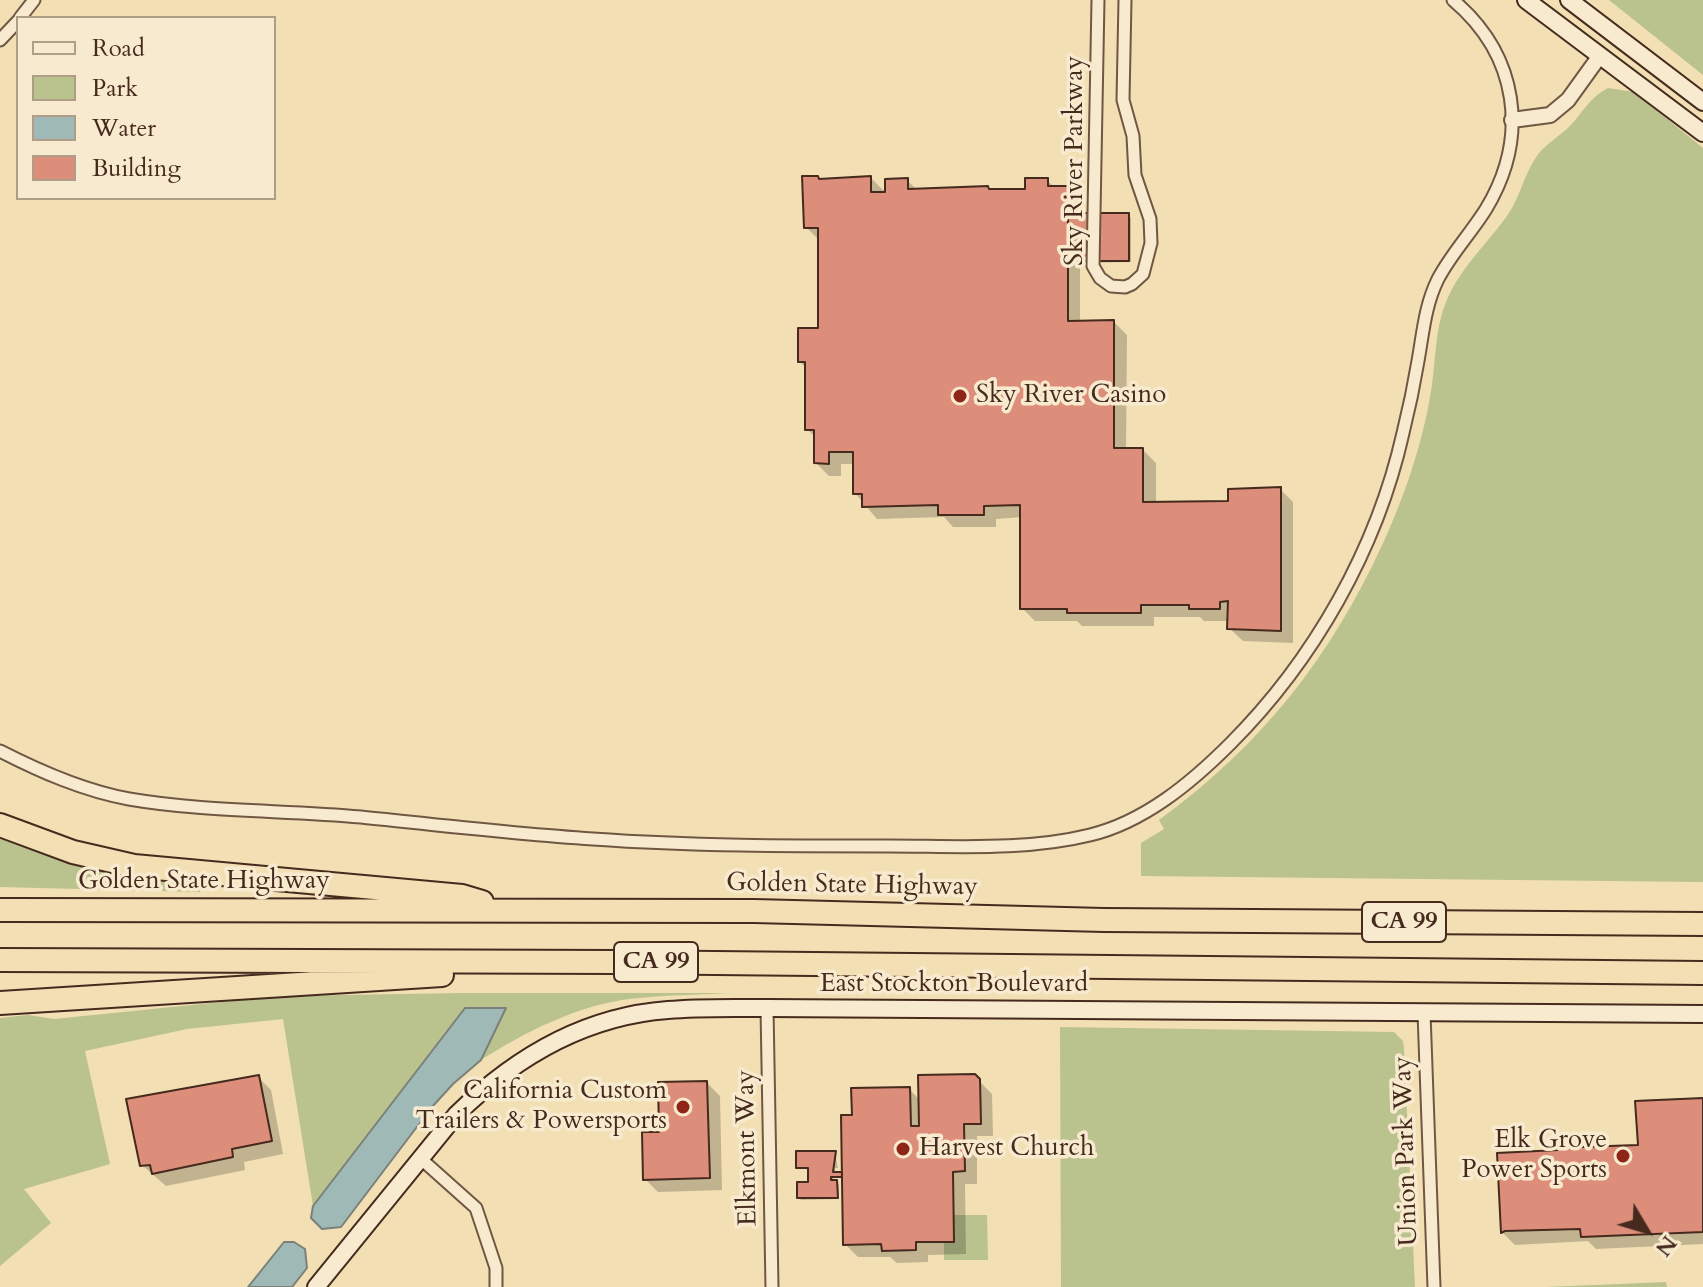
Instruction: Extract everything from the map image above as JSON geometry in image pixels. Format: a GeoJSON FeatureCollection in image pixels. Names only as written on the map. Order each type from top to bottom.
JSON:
{"type":"FeatureCollection","features":[{"type":"Feature","properties":{"kind":"highway"},"geometry":{"type":"LineString","coordinates":[[0,825],[73,852],[134,866],[462,896],[514,911]]}},
{"type":"Feature","properties":{"kind":"highway","name":"Golden State Highway"},"geometry":{"type":"LineString","coordinates":[[0,910],[754,911],[1104,920],[1703,924]]}},
{"type":"Feature","properties":{"kind":"highway","name":"CA 99"},"geometry":{"type":"LineString","coordinates":[[0,960],[616,962],[1703,973]]}},
{"type":"Feature","properties":{"kind":"highway"},"geometry":{"type":"LineString","coordinates":[[0,1003],[616,962]]}},
{"type":"Feature","properties":{"kind":"main road"},"geometry":{"type":"LineString","coordinates":[[1526,0],[1703,133]]}},
{"type":"Feature","properties":{"kind":"main road"},"geometry":{"type":"LineString","coordinates":[[1569,0],[1703,102]]}},
{"type":"Feature","properties":{"kind":"main road"},"geometry":{"type":"LineString","coordinates":[[1655,96],[1677,104],[1703,121]]}},
{"type":"Feature","properties":{"kind":"main road","name":"East Stockton Boulevard"},"geometry":{"type":"LineString","coordinates":[[316,1287],[456,1115],[481,1090],[510,1067],[573,1033],[602,1022],[667,1010],[767,1008],[1703,1014]]}},
{"type":"Feature","properties":{"kind":"street"},"geometry":{"type":"LineString","coordinates":[[21,16],[34,0]]}},
{"type":"Feature","properties":{"kind":"street","name":"Sky River Parkway"},"geometry":{"type":"LineString","coordinates":[[1098,0],[1093,266],[1105,283],[1118,287],[1132,284],[1143,274],[1151,243],[1150,219],[1135,175],[1133,136],[1123,100],[1125,0]]}},
{"type":"Feature","properties":{"kind":"street"},"geometry":{"type":"LineString","coordinates":[[0,751],[85,788],[129,799],[595,839],[723,845],[1021,845],[1085,836],[1118,826],[1160,802],[1228,746],[1285,681],[1335,605],[1374,527],[1391,480],[1412,395],[1431,295],[1445,267],[1495,193],[1509,150],[1512,120],[1510,90],[1501,61],[1477,22],[1453,0]]}},
{"type":"Feature","properties":{"kind":"street"},"geometry":{"type":"LineString","coordinates":[[0,40],[16,22]]}},
{"type":"Feature","properties":{"kind":"street"},"geometry":{"type":"LineString","coordinates":[[1512,120],[1550,115],[1568,100],[1599,57]]}},
{"type":"Feature","properties":{"kind":"street","name":"Elkmont Way"},"geometry":{"type":"LineString","coordinates":[[767,1008],[772,1287]]}},
{"type":"Feature","properties":{"kind":"street","name":"Union Park Way"},"geometry":{"type":"LineString","coordinates":[[1424,1013],[1434,1287]]}},
{"type":"Feature","properties":{"kind":"street"},"geometry":{"type":"LineString","coordinates":[[420,1158],[476,1208],[496,1268],[496,1287]]}},
{"type":"Feature","properties":{"kind":"green space"},"geometry":{"type":"Polygon","coordinates":[[[1609,0],[1703,0],[1703,75],[1609,0]]]}},
{"type":"Feature","properties":{"kind":"green space"},"geometry":{"type":"Polygon","coordinates":[[[1608,88],[1634,92],[1703,148],[1703,882],[1141,876],[1141,843],[1164,829],[1159,820],[1230,761],[1261,729],[1290,696],[1341,623],[1384,541],[1412,470],[1427,415],[1439,325],[1446,302],[1466,267],[1509,213],[1539,154],[1570,126],[1591,100],[1608,88]]]}},
{"type":"Feature","properties":{"kind":"green space"},"geometry":{"type":"Polygon","coordinates":[[[0,837],[98,869],[201,884],[200,892],[0,887],[0,837]]]}},
{"type":"Feature","properties":{"kind":"green space"},"geometry":{"type":"Polygon","coordinates":[[[728,993],[609,1002],[533,1030],[481,1060],[506,1009],[465,1009],[313,1206],[283,1019],[187,1029],[85,1051],[110,1164],[24,1189],[51,1223],[0,1266],[0,1018],[28,1015],[54,1019],[281,996],[728,993]]]}},
{"type":"Feature","properties":{"kind":"green space"},"geometry":{"type":"Polygon","coordinates":[[[1060,1027],[1394,1032],[1403,1041],[1404,1049],[1415,1287],[1061,1287],[1060,1027]]]}},
{"type":"Feature","properties":{"kind":"green space"},"geometry":{"type":"Polygon","coordinates":[[[953,1215],[987,1215],[988,1260],[944,1260],[944,1242],[954,1242],[953,1215]]]}},
{"type":"Feature","properties":{"kind":"green space"},"geometry":{"type":"Polygon","coordinates":[[[1666,1282],[1667,1287],[1546,1287],[1666,1282]]]}},
{"type":"Feature","properties":{"kind":"water"},"geometry":{"type":"Polygon","coordinates":[[[465,1008],[506,1008],[481,1060],[432,1107],[341,1227],[322,1229],[311,1218],[313,1206],[465,1008]]]}},
{"type":"Feature","properties":{"kind":"water"},"geometry":{"type":"Polygon","coordinates":[[[284,1242],[294,1242],[305,1249],[307,1268],[292,1287],[248,1287],[284,1242]]]}},
{"type":"Feature","properties":{"kind":"building","name":"Sky River Casino"},"geometry":{"type":"Polygon","coordinates":[[[802,176],[818,176],[819,179],[871,176],[871,192],[885,192],[885,179],[908,178],[908,189],[988,186],[989,189],[1025,189],[1025,178],[1048,178],[1048,186],[1068,186],[1068,321],[1114,320],[1114,448],[1143,448],[1143,502],[1228,501],[1228,489],[1281,487],[1281,631],[1227,629],[1228,601],[1220,602],[1220,609],[1189,609],[1189,605],[1141,605],[1141,613],[1067,613],[1067,609],[1020,609],[1020,505],[984,506],[984,515],[938,515],[938,505],[862,507],[862,494],[853,494],[853,452],[829,452],[829,464],[814,463],[814,430],[805,430],[805,362],[798,362],[798,328],[818,328],[818,228],[804,228],[802,176]]]}},
{"type":"Feature","properties":{"kind":"building"},"geometry":{"type":"Polygon","coordinates":[[[1068,213],[1129,213],[1129,261],[1068,261],[1068,213]]]}},
{"type":"Feature","properties":{"kind":"building","name":"Harvest Church"},"geometry":{"type":"Polygon","coordinates":[[[975,1074],[980,1079],[981,1124],[964,1124],[965,1171],[953,1172],[954,1242],[916,1242],[916,1250],[882,1251],[881,1244],[843,1245],[841,1115],[852,1115],[851,1088],[910,1087],[911,1126],[919,1126],[918,1075],[975,1074]]]}},
{"type":"Feature","properties":{"kind":"building"},"geometry":{"type":"Polygon","coordinates":[[[259,1075],[272,1141],[232,1149],[233,1157],[152,1174],[150,1165],[140,1166],[126,1099],[259,1075]]]}},
{"type":"Feature","properties":{"kind":"building","name":"California Custom Trailers & Powersports"},"geometry":{"type":"Polygon","coordinates":[[[707,1081],[710,1178],[643,1180],[642,1132],[659,1132],[658,1082],[707,1081]]]}},
{"type":"Feature","properties":{"kind":"building"},"geometry":{"type":"Polygon","coordinates":[[[1703,1098],[1703,1232],[1581,1237],[1580,1229],[1501,1233],[1497,1153],[1558,1150],[1557,1144],[1580,1143],[1580,1147],[1638,1145],[1635,1101],[1703,1098]]]}},
{"type":"Feature","properties":{"kind":"building"},"geometry":{"type":"Polygon","coordinates":[[[796,1151],[836,1151],[833,1172],[842,1172],[842,1177],[831,1177],[831,1180],[837,1180],[838,1198],[797,1198],[797,1182],[808,1182],[808,1168],[796,1168],[796,1151]]]}},
{"type":"Feature","properties":{"kind":"place","name":"Sky River Casino"},"geometry":{"type":"Point","coordinates":[960,396]}},
{"type":"Feature","properties":{"kind":"place","name":"California Custom Trailers & Powersports"},"geometry":{"type":"Point","coordinates":[683,1107]}},
{"type":"Feature","properties":{"kind":"place","name":"Harvest Church"},"geometry":{"type":"Point","coordinates":[903,1149]}},
{"type":"Feature","properties":{"kind":"place","name":"Elk Grove Power Sports"},"geometry":{"type":"Point","coordinates":[1623,1156]}}]}
